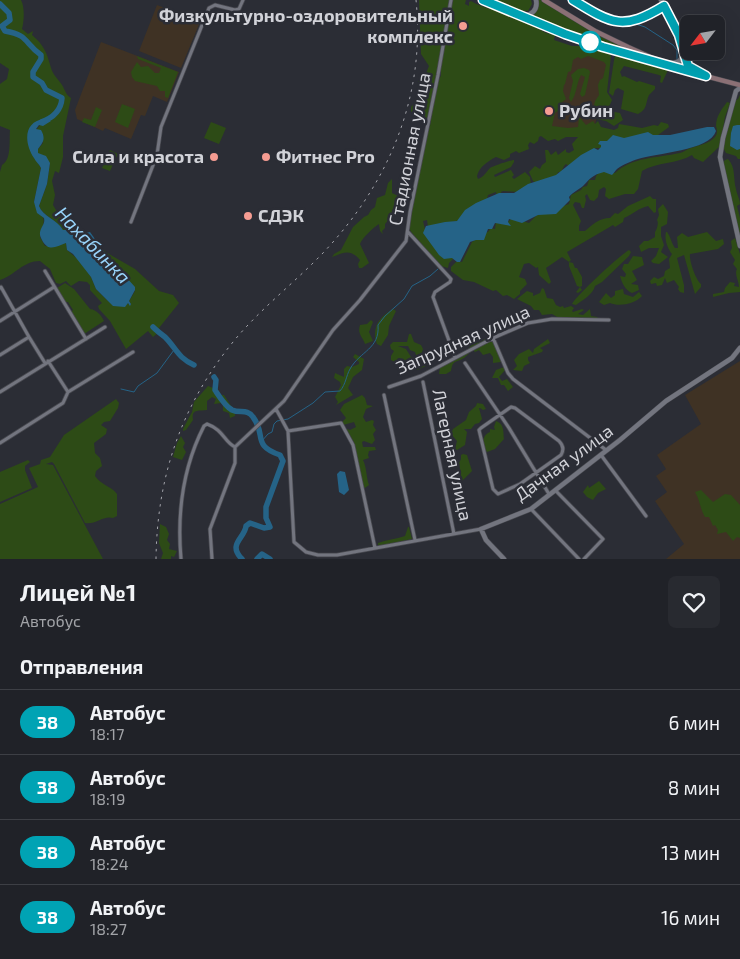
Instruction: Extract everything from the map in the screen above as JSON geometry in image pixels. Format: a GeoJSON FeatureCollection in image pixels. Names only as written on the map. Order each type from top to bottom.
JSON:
{"type":"FeatureCollection","features":[{"type":"Feature","properties":{"kind":"main road"},"geometry":{"type":"LineString","coordinates":[[544,0],[595,31],[675,68],[730,82],[739,88]]}},
{"type":"Feature","properties":{"kind":"street"},"geometry":{"type":"LineString","coordinates":[[131,222],[157,155],[161,127],[209,8],[215,5],[235,10],[239,9],[243,0]]}},
{"type":"Feature","properties":{"kind":"street","name":"Стадионная улица"},"geometry":{"type":"LineString","coordinates":[[235,447],[289,395],[333,330],[360,300],[408,238],[410,212],[451,0]]}},
{"type":"Feature","properties":{"kind":"street"},"geometry":{"type":"LineString","coordinates":[[483,0],[565,34],[675,68]]}},
{"type":"Feature","properties":{"kind":"street"},"geometry":{"type":"LineString","coordinates":[[516,13],[532,14],[536,7],[536,0]]}},
{"type":"Feature","properties":{"kind":"street"},"geometry":{"type":"LineString","coordinates":[[573,0],[606,19],[623,23],[640,19],[664,6]]}},
{"type":"Feature","properties":{"kind":"street"},"geometry":{"type":"LineString","coordinates":[[661,0],[680,38]]}},
{"type":"Feature","properties":{"kind":"street"},"geometry":{"type":"LineString","coordinates":[[661,61],[677,62],[680,60]]}},
{"type":"Feature","properties":{"kind":"street"},"geometry":{"type":"LineString","coordinates":[[686,60],[688,66],[706,76]]}},
{"type":"Feature","properties":{"kind":"street"},"geometry":{"type":"LineString","coordinates":[[739,88],[723,138],[720,157],[740,246]]}},
{"type":"Feature","properties":{"kind":"street"},"geometry":{"type":"LineString","coordinates":[[408,232],[451,279],[433,297],[455,357]]}},
{"type":"Feature","properties":{"kind":"street"},"geometry":{"type":"LineString","coordinates":[[45,271],[86,339]]}},
{"type":"Feature","properties":{"kind":"street"},"geometry":{"type":"LineString","coordinates":[[1,287],[29,337],[68,392]]}},
{"type":"Feature","properties":{"kind":"street"},"geometry":{"type":"LineString","coordinates":[[0,320],[54,287]]}},
{"type":"Feature","properties":{"kind":"street","name":"Запрудная улица"},"geometry":{"type":"LineString","coordinates":[[389,387],[421,376],[493,338],[539,320],[608,320]]}},
{"type":"Feature","properties":{"kind":"street"},"geometry":{"type":"LineString","coordinates":[[0,392],[105,327]]}},
{"type":"Feature","properties":{"kind":"street"},"geometry":{"type":"LineString","coordinates":[[0,355],[29,337]]}},
{"type":"Feature","properties":{"kind":"street"},"geometry":{"type":"LineString","coordinates":[[493,338],[508,374],[513,379],[606,450]]}},
{"type":"Feature","properties":{"kind":"street","name":"Дачная улица"},"geometry":{"type":"LineString","coordinates":[[288,431],[294,542],[306,552],[318,555],[348,553],[454,534],[481,528],[530,509],[601,455],[666,400],[732,358],[740,348]]}},
{"type":"Feature","properties":{"kind":"street"},"geometry":{"type":"LineString","coordinates":[[0,443],[63,403],[68,392],[133,352]]}},
{"type":"Feature","properties":{"kind":"street"},"geometry":{"type":"LineString","coordinates":[[465,363],[500,414],[549,494]]}},
{"type":"Feature","properties":{"kind":"street","name":"Лагерная улица"},"geometry":{"type":"LineString","coordinates":[[423,382],[454,534]]}},
{"type":"Feature","properties":{"kind":"street"},"geometry":{"type":"LineString","coordinates":[[384,395],[415,540]]}},
{"type":"Feature","properties":{"kind":"street"},"geometry":{"type":"LineString","coordinates":[[508,408],[515,408],[562,444],[562,455],[509,491],[499,494],[494,492],[479,430],[500,414],[508,408]]}},
{"type":"Feature","properties":{"kind":"street"},"geometry":{"type":"LineString","coordinates":[[276,409],[288,431],[341,423],[353,445],[375,548]]}},
{"type":"Feature","properties":{"kind":"street"},"geometry":{"type":"LineString","coordinates":[[181,559],[180,522],[185,480],[203,429],[205,425],[209,424],[222,432],[230,444],[235,447],[235,464],[210,529],[212,559]]}},
{"type":"Feature","properties":{"kind":"street"},"geometry":{"type":"LineString","coordinates":[[601,455],[646,516]]}},
{"type":"Feature","properties":{"kind":"street"},"geometry":{"type":"LineString","coordinates":[[555,489],[603,539],[584,559]]}},
{"type":"Feature","properties":{"kind":"street"},"geometry":{"type":"LineString","coordinates":[[530,509],[579,559]]}},
{"type":"Feature","properties":{"kind":"street"},"geometry":{"type":"LineString","coordinates":[[481,528],[486,540],[504,559]]}},
{"type":"Feature","properties":{"kind":"shaded area"},"geometry":{"type":"Polygon","coordinates":[[[157,5],[200,22],[181,68],[139,51],[157,5]]]}},
{"type":"Feature","properties":{"kind":"shaded area"},"geometry":{"type":"Polygon","coordinates":[[[101,42],[179,72],[167,102],[153,96],[145,116],[141,115],[131,139],[105,128],[103,131],[77,119],[75,110],[101,42]]]}},
{"type":"Feature","properties":{"kind":"shaded area"},"geometry":{"type":"Polygon","coordinates":[[[573,47],[610,58],[595,125],[549,133],[573,47]]]}},
{"type":"Feature","properties":{"kind":"shaded area"},"geometry":{"type":"Polygon","coordinates":[[[740,361],[740,559],[666,559],[684,544],[655,501],[667,492],[656,476],[666,469],[657,455],[701,424],[685,395],[740,361]]]}},
{"type":"Feature","properties":{"kind":"green space"},"geometry":{"type":"Polygon","coordinates":[[[0,0],[21,0],[24,14],[22,29],[28,34],[33,31],[32,35],[44,50],[53,73],[71,98],[63,136],[63,157],[59,173],[55,171],[52,181],[55,195],[53,205],[70,230],[63,230],[39,206],[47,184],[50,163],[38,154],[38,149],[43,143],[36,130],[45,119],[28,131],[30,146],[41,168],[34,202],[43,218],[40,237],[45,246],[66,243],[67,250],[80,261],[91,277],[96,289],[110,302],[128,303],[130,305],[129,301],[135,291],[101,248],[135,269],[159,291],[173,295],[179,303],[159,328],[160,331],[153,337],[148,331],[126,349],[110,321],[99,309],[98,306],[102,303],[90,290],[90,285],[87,282],[79,281],[71,286],[66,281],[60,284],[56,283],[50,269],[40,261],[29,263],[0,280],[0,172],[9,154],[10,130],[0,126],[0,84],[7,79],[9,69],[0,63],[0,26],[2,26],[0,23],[0,0]]]}},
{"type":"Feature","properties":{"kind":"green space"},"geometry":{"type":"Polygon","coordinates":[[[419,0],[449,0],[438,74],[427,123],[417,120],[417,111],[411,112],[411,107],[418,95],[418,81],[425,76],[429,66],[421,54],[419,0]]]}},
{"type":"Feature","properties":{"kind":"green space"},"geometry":{"type":"Polygon","coordinates":[[[452,0],[466,0],[465,4],[469,6],[471,1],[512,15],[524,23],[555,35],[554,40],[572,46],[583,46],[608,52],[611,56],[607,92],[612,100],[608,109],[620,113],[623,120],[614,126],[606,121],[596,119],[592,114],[595,101],[599,95],[598,85],[603,78],[606,65],[604,62],[588,56],[581,59],[578,57],[573,60],[571,71],[568,72],[564,85],[563,91],[566,99],[555,113],[552,126],[578,127],[579,118],[586,125],[593,121],[595,124],[598,121],[601,127],[614,130],[618,128],[619,124],[642,128],[658,126],[661,122],[668,124],[669,127],[658,135],[596,148],[569,166],[566,164],[561,172],[558,172],[557,176],[536,183],[529,172],[535,166],[540,169],[546,162],[545,150],[548,150],[551,155],[556,151],[558,155],[566,149],[566,152],[569,153],[574,150],[572,144],[578,137],[566,137],[558,141],[555,139],[548,141],[541,136],[534,144],[530,142],[528,145],[529,149],[519,153],[516,151],[504,160],[496,157],[490,160],[480,170],[477,176],[478,179],[490,168],[514,160],[511,167],[494,175],[495,177],[511,170],[514,179],[525,172],[530,177],[531,184],[518,192],[503,191],[497,198],[496,192],[488,195],[487,199],[461,220],[428,227],[427,220],[423,221],[426,234],[454,258],[449,263],[448,268],[441,266],[412,233],[410,230],[410,219],[425,140],[430,126],[436,88],[441,75],[441,59],[446,42],[452,0]]]}},
{"type":"Feature","properties":{"kind":"green space"},"geometry":{"type":"Polygon","coordinates":[[[494,0],[531,0],[532,4],[528,11],[522,11],[494,0]]]}},
{"type":"Feature","properties":{"kind":"green space"},"geometry":{"type":"Polygon","coordinates":[[[538,0],[541,0],[594,33],[651,60],[589,41],[528,17],[537,11],[538,0]]]}},
{"type":"Feature","properties":{"kind":"green space"},"geometry":{"type":"Polygon","coordinates":[[[617,55],[668,70],[662,83],[660,82],[661,76],[659,75],[624,66],[620,72],[622,77],[655,86],[655,89],[649,95],[645,108],[638,114],[621,109],[624,91],[618,88],[613,96],[609,93],[614,60],[617,55]]]}},
{"type":"Feature","properties":{"kind":"green space"},"geometry":{"type":"Polygon","coordinates":[[[137,56],[178,72],[168,98],[165,97],[165,91],[160,91],[157,86],[135,81],[132,77],[131,72],[137,62],[141,67],[148,66],[155,73],[159,73],[161,68],[138,59],[137,56]]]}},
{"type":"Feature","properties":{"kind":"green space"},"geometry":{"type":"Polygon","coordinates":[[[584,68],[590,72],[585,95],[582,97],[580,94],[585,77],[581,75],[571,102],[569,98],[573,81],[571,75],[578,69],[584,68]]]}},
{"type":"Feature","properties":{"kind":"green space"},"geometry":{"type":"Polygon","coordinates":[[[740,95],[740,159],[738,159],[736,156],[726,153],[723,147],[735,101],[740,95]]]}},
{"type":"Feature","properties":{"kind":"green space"},"geometry":{"type":"Polygon","coordinates":[[[727,102],[730,103],[725,117],[720,146],[703,162],[692,155],[654,166],[642,171],[638,189],[634,194],[625,194],[609,199],[605,196],[606,189],[604,187],[599,190],[598,197],[594,201],[590,200],[587,194],[585,196],[584,208],[582,208],[580,203],[575,202],[573,205],[581,221],[579,231],[585,231],[593,224],[610,218],[615,213],[618,214],[628,206],[650,196],[656,199],[656,212],[654,213],[648,206],[624,218],[623,222],[615,227],[613,225],[567,252],[571,260],[569,262],[562,257],[546,268],[551,282],[549,284],[539,275],[538,267],[536,268],[529,263],[524,264],[519,277],[525,279],[527,284],[514,299],[507,295],[503,296],[496,290],[493,291],[474,282],[463,280],[451,271],[451,267],[457,261],[462,262],[472,242],[489,231],[490,228],[495,229],[496,222],[506,224],[512,218],[529,223],[537,215],[569,204],[571,195],[587,186],[589,180],[595,180],[600,172],[615,173],[637,161],[680,153],[710,141],[717,134],[716,122],[720,113],[727,102]]]}},
{"type":"Feature","properties":{"kind":"green space"},"geometry":{"type":"Polygon","coordinates":[[[122,104],[135,109],[128,128],[115,122],[122,104]]]}},
{"type":"Feature","properties":{"kind":"green space"},"geometry":{"type":"Polygon","coordinates":[[[96,107],[102,110],[95,127],[82,122],[84,118],[91,120],[96,107]]]}},
{"type":"Feature","properties":{"kind":"green space"},"geometry":{"type":"Polygon","coordinates":[[[211,122],[226,128],[219,144],[204,138],[211,122]]]}},
{"type":"Feature","properties":{"kind":"green space"},"geometry":{"type":"Polygon","coordinates":[[[110,150],[118,154],[110,171],[102,168],[110,150]]]}},
{"type":"Feature","properties":{"kind":"green space"},"geometry":{"type":"Polygon","coordinates":[[[728,159],[733,169],[740,202],[737,206],[740,218],[740,241],[723,163],[728,159]]]}},
{"type":"Feature","properties":{"kind":"green space"},"geometry":{"type":"Polygon","coordinates":[[[392,179],[392,193],[406,200],[401,212],[398,214],[392,210],[391,217],[382,231],[383,234],[380,231],[379,224],[361,242],[360,244],[369,263],[359,268],[360,260],[350,253],[343,253],[332,257],[341,250],[353,227],[375,207],[377,198],[385,195],[388,183],[392,179]]]}},
{"type":"Feature","properties":{"kind":"green space"},"geometry":{"type":"Polygon","coordinates":[[[663,204],[668,212],[667,224],[661,227],[664,245],[661,252],[668,257],[659,264],[651,261],[656,256],[659,248],[649,248],[641,252],[639,246],[644,241],[655,237],[659,215],[658,209],[663,204]]]}},
{"type":"Feature","properties":{"kind":"green space"},"geometry":{"type":"Polygon","coordinates":[[[666,232],[675,248],[678,248],[677,237],[682,233],[688,237],[707,232],[716,241],[723,239],[724,244],[718,249],[690,254],[693,270],[701,284],[701,287],[695,294],[684,255],[677,258],[684,285],[684,293],[680,292],[674,280],[667,283],[665,278],[662,285],[651,284],[650,281],[654,277],[658,279],[664,276],[665,271],[670,268],[669,259],[672,254],[667,244],[666,232]]]}},
{"type":"Feature","properties":{"kind":"green space"},"geometry":{"type":"Polygon","coordinates":[[[735,238],[740,254],[740,292],[713,297],[713,294],[724,292],[730,282],[735,283],[734,286],[739,287],[737,269],[733,264],[735,260],[730,252],[732,248],[731,241],[735,238]]]}},
{"type":"Feature","properties":{"kind":"green space"},"geometry":{"type":"Polygon","coordinates":[[[629,250],[631,252],[629,256],[602,282],[595,286],[585,299],[576,305],[572,304],[581,293],[629,250]]]}},
{"type":"Feature","properties":{"kind":"green space"},"geometry":{"type":"Polygon","coordinates":[[[633,256],[642,257],[644,265],[632,271],[637,280],[631,284],[638,285],[639,290],[632,293],[624,286],[620,276],[625,277],[626,274],[622,269],[624,264],[628,264],[633,256]]]}},
{"type":"Feature","properties":{"kind":"green space"},"geometry":{"type":"Polygon","coordinates":[[[569,262],[573,263],[582,277],[582,286],[580,287],[577,286],[569,262]]]}},
{"type":"Feature","properties":{"kind":"green space"},"geometry":{"type":"Polygon","coordinates":[[[65,283],[74,289],[90,309],[95,310],[104,321],[84,334],[71,312],[73,310],[68,302],[65,302],[57,288],[65,283]]]}},
{"type":"Feature","properties":{"kind":"green space"},"geometry":{"type":"Polygon","coordinates":[[[580,287],[582,290],[578,293],[576,292],[580,287]]]}},
{"type":"Feature","properties":{"kind":"green space"},"geometry":{"type":"Polygon","coordinates":[[[542,288],[547,298],[553,299],[556,305],[563,306],[564,308],[571,306],[574,308],[573,312],[582,309],[584,310],[578,314],[583,315],[590,309],[591,316],[599,319],[559,318],[552,314],[542,315],[539,310],[534,310],[531,306],[517,299],[527,291],[533,293],[533,296],[540,293],[542,288]]]}},
{"type":"Feature","properties":{"kind":"green space"},"geometry":{"type":"Polygon","coordinates":[[[623,289],[624,294],[633,297],[639,292],[642,296],[631,303],[622,305],[610,303],[604,305],[599,302],[606,293],[611,298],[615,295],[615,291],[623,289]]]}},
{"type":"Feature","properties":{"kind":"green space"},"geometry":{"type":"Polygon","coordinates":[[[393,309],[396,311],[389,326],[388,335],[381,346],[377,344],[375,338],[376,328],[380,319],[393,309]]]}},
{"type":"Feature","properties":{"kind":"green space"},"geometry":{"type":"Polygon","coordinates":[[[371,320],[373,322],[369,332],[373,341],[365,344],[359,328],[360,325],[367,324],[371,320]]]}},
{"type":"Feature","properties":{"kind":"green space"},"geometry":{"type":"Polygon","coordinates":[[[409,334],[411,334],[414,342],[421,345],[423,349],[421,355],[416,355],[408,346],[398,346],[406,349],[411,357],[417,357],[420,365],[427,362],[426,366],[417,370],[404,365],[400,358],[398,358],[396,363],[391,360],[394,351],[390,345],[393,342],[407,342],[409,334]]]}},
{"type":"Feature","properties":{"kind":"green space"},"geometry":{"type":"Polygon","coordinates":[[[491,336],[501,362],[493,363],[493,357],[490,353],[483,355],[479,350],[475,352],[473,350],[464,358],[454,363],[451,371],[446,374],[439,374],[440,367],[464,353],[474,341],[478,343],[491,336]]]}},
{"type":"Feature","properties":{"kind":"green space"},"geometry":{"type":"Polygon","coordinates":[[[548,339],[550,343],[540,348],[543,350],[542,352],[528,357],[530,363],[524,366],[522,371],[513,370],[517,366],[514,360],[519,354],[529,349],[533,353],[534,349],[548,339]]]}},
{"type":"Feature","properties":{"kind":"green space"},"geometry":{"type":"Polygon","coordinates":[[[355,354],[364,359],[362,370],[353,377],[348,388],[353,395],[336,405],[338,402],[335,397],[341,385],[334,378],[335,373],[344,377],[344,369],[347,366],[352,367],[359,364],[353,357],[355,354]]]}},
{"type":"Feature","properties":{"kind":"green space"},"geometry":{"type":"Polygon","coordinates":[[[504,367],[506,369],[499,377],[502,381],[507,379],[513,387],[508,391],[504,385],[501,385],[498,378],[492,378],[496,370],[504,367]]]}},
{"type":"Feature","properties":{"kind":"green space"},"geometry":{"type":"Polygon","coordinates":[[[208,386],[224,395],[235,412],[235,416],[230,418],[229,413],[223,411],[223,405],[221,403],[214,404],[216,399],[212,397],[207,401],[207,410],[194,412],[193,420],[186,430],[183,431],[192,412],[194,402],[208,386]]]}},
{"type":"Feature","properties":{"kind":"green space"},"geometry":{"type":"Polygon","coordinates":[[[362,395],[367,405],[373,406],[366,409],[363,417],[366,422],[374,421],[373,425],[376,430],[373,434],[375,440],[372,444],[362,442],[363,447],[375,447],[376,450],[369,451],[369,458],[363,460],[369,485],[365,488],[353,440],[347,431],[347,429],[350,430],[356,427],[354,422],[343,425],[343,421],[346,418],[340,410],[344,404],[362,395]]]}},
{"type":"Feature","properties":{"kind":"green space"},"geometry":{"type":"Polygon","coordinates":[[[116,399],[119,403],[118,408],[110,421],[104,422],[101,425],[107,429],[106,434],[94,443],[95,453],[100,458],[102,466],[96,471],[95,476],[117,494],[117,516],[93,523],[85,523],[54,464],[52,462],[46,464],[53,465],[103,559],[0,559],[0,504],[38,487],[29,468],[40,464],[41,460],[50,457],[64,435],[116,399]]]}},
{"type":"Feature","properties":{"kind":"green space"},"geometry":{"type":"Polygon","coordinates":[[[477,403],[483,404],[486,409],[479,408],[482,419],[471,429],[464,429],[467,432],[465,445],[457,450],[455,449],[457,441],[451,434],[453,429],[466,420],[469,412],[477,403]]]}},
{"type":"Feature","properties":{"kind":"green space"},"geometry":{"type":"Polygon","coordinates":[[[496,421],[502,426],[504,439],[495,449],[487,452],[483,440],[485,435],[490,432],[490,429],[495,430],[496,421]]]}},
{"type":"Feature","properties":{"kind":"green space"},"geometry":{"type":"Polygon","coordinates":[[[181,436],[185,443],[183,447],[186,452],[182,460],[173,457],[181,436]]]}},
{"type":"Feature","properties":{"kind":"green space"},"geometry":{"type":"Polygon","coordinates":[[[463,454],[467,455],[472,471],[462,481],[459,463],[463,454]]]}},
{"type":"Feature","properties":{"kind":"green space"},"geometry":{"type":"Polygon","coordinates":[[[28,460],[30,462],[25,466],[25,470],[32,488],[0,502],[0,472],[28,460]]]}},
{"type":"Feature","properties":{"kind":"green space"},"geometry":{"type":"Polygon","coordinates":[[[599,481],[606,489],[598,493],[593,500],[587,497],[583,492],[588,485],[589,488],[599,481]]]}},
{"type":"Feature","properties":{"kind":"green space"},"geometry":{"type":"Polygon","coordinates":[[[701,490],[713,502],[725,494],[731,495],[740,505],[740,538],[737,537],[733,541],[726,532],[717,534],[718,530],[715,525],[713,526],[709,517],[705,517],[703,514],[695,492],[701,490]]]}},
{"type":"Feature","properties":{"kind":"green space"},"geometry":{"type":"Polygon","coordinates":[[[160,524],[166,527],[169,534],[167,540],[170,544],[169,549],[177,551],[174,557],[171,556],[171,559],[161,559],[163,553],[159,543],[160,524]]]}},
{"type":"Feature","properties":{"kind":"green space"},"geometry":{"type":"Polygon","coordinates":[[[408,527],[412,539],[378,546],[378,543],[405,536],[408,527]]]}},
{"type":"Feature","properties":{"kind":"water"},"geometry":{"type":"Polygon","coordinates":[[[45,119],[51,121],[43,126],[39,125],[36,129],[41,130],[44,138],[38,153],[46,156],[50,163],[47,184],[39,206],[63,230],[70,230],[75,235],[90,232],[107,256],[135,287],[129,301],[130,306],[128,303],[125,307],[113,306],[96,289],[91,277],[73,254],[67,250],[66,243],[50,247],[44,244],[41,239],[40,232],[44,218],[37,213],[34,202],[41,168],[28,146],[27,140],[29,128],[38,121],[45,119]]]}},
{"type":"Feature","properties":{"kind":"water"},"geometry":{"type":"Polygon","coordinates":[[[740,125],[740,149],[737,150],[730,146],[733,126],[740,125]]]}},
{"type":"Feature","properties":{"kind":"water"},"geometry":{"type":"Polygon","coordinates":[[[714,127],[716,131],[712,138],[704,143],[627,163],[617,169],[612,175],[604,172],[594,176],[569,197],[570,200],[556,214],[538,215],[522,223],[509,219],[508,222],[511,226],[495,223],[492,229],[488,229],[484,240],[470,242],[460,262],[452,258],[444,259],[423,233],[426,226],[457,221],[465,210],[476,203],[499,193],[514,193],[528,184],[556,175],[581,155],[594,148],[598,150],[601,147],[598,144],[600,141],[607,141],[613,135],[624,138],[648,132],[653,135],[670,135],[714,127]]]}},
{"type":"Feature","properties":{"kind":"water"},"geometry":{"type":"Polygon","coordinates":[[[340,471],[345,472],[349,490],[344,495],[339,492],[337,474],[340,471]]]}},
{"type":"Feature","properties":{"kind":"waterway"},"geometry":{"type":"LineString","coordinates":[[567,0],[604,22],[619,26],[633,23],[645,27],[673,45],[677,50],[677,59]]}},
{"type":"Feature","properties":{"kind":"waterway","name":"Нахабинка"},"geometry":{"type":"LineString","coordinates":[[0,4],[9,13],[10,20],[2,26],[5,31],[22,37],[41,55],[41,59],[33,72],[33,77],[42,83],[46,90],[62,98],[56,113],[41,122]]}},
{"type":"Feature","properties":{"kind":"waterway"},"geometry":{"type":"LineString","coordinates":[[261,442],[272,432],[277,421],[288,419],[313,403],[325,392],[340,391],[354,363],[373,345],[378,333],[378,325],[385,316],[404,299],[412,286],[438,269]]}},
{"type":"Feature","properties":{"kind":"waterway","name":"Нахабинка"},"geometry":{"type":"LineString","coordinates":[[153,327],[165,337],[181,356],[194,365]]}},
{"type":"Feature","properties":{"kind":"waterway"},"geometry":{"type":"LineString","coordinates":[[121,389],[134,392],[138,386],[157,373],[174,350]]}},
{"type":"Feature","properties":{"kind":"waterway","name":"Нахабинка"},"geometry":{"type":"LineString","coordinates":[[214,377],[216,380],[215,390],[229,408],[251,414],[257,423],[262,443],[271,451],[280,455],[283,461],[266,507],[266,518],[270,527],[264,528],[250,523],[246,526],[236,545],[238,554],[242,559]]}},
{"type":"Feature","properties":{"kind":"waterway","name":"Нахабинка"},"geometry":{"type":"LineString","coordinates":[[257,559],[262,554],[270,559]]}},
{"type":"Feature","properties":{"kind":"railway"},"geometry":{"type":"LineString","coordinates":[[156,559],[157,529],[167,471],[175,444],[199,391],[215,366],[243,330],[322,254],[345,227],[366,199],[398,138],[408,105],[415,71],[418,36],[416,0]]}},
{"type":"Feature","properties":{"kind":"bus line","name":"38"},"geometry":{"type":"LineString","coordinates":[[483,0],[565,34],[603,47],[706,76],[692,70],[686,63],[679,35],[664,6],[650,15],[623,23],[606,19],[573,0]]}},
{"type":"Feature","properties":{"kind":"place","name":"Физкультурно-оздоровительный комплекс"},"geometry":{"type":"Point","coordinates":[463,26]}},
{"type":"Feature","properties":{"kind":"place","name":"Рубин"},"geometry":{"type":"Point","coordinates":[549,111]}},
{"type":"Feature","properties":{"kind":"place","name":"Сила и красота"},"geometry":{"type":"Point","coordinates":[214,157]}},
{"type":"Feature","properties":{"kind":"place","name":"Фитнес Pro"},"geometry":{"type":"Point","coordinates":[266,157]}},
{"type":"Feature","properties":{"kind":"place","name":"СДЭК"},"geometry":{"type":"Point","coordinates":[248,216]}}]}
